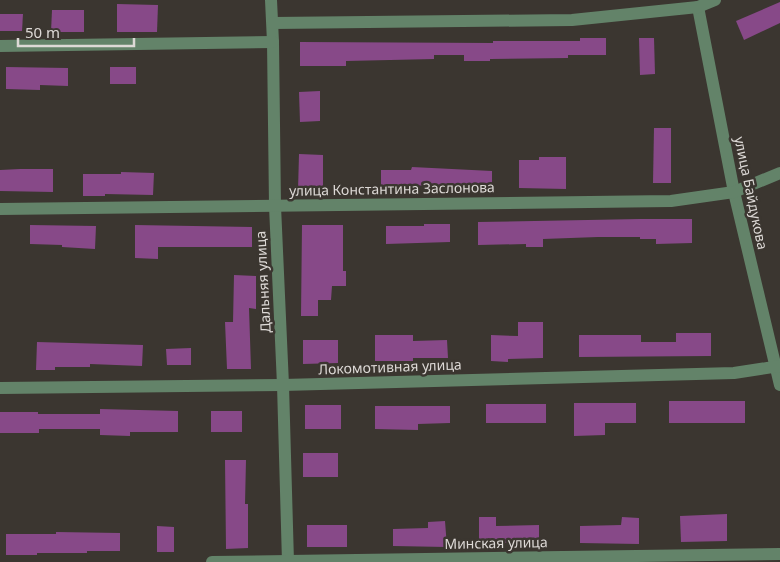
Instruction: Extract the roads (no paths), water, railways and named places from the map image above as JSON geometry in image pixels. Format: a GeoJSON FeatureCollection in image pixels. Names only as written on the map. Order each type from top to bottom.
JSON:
{"type":"FeatureCollection","features":[{"type":"Feature","properties":{"kind":"street","name":"Дальняя улица"},"geometry":{"type":"LineString","coordinates":[[272,0],[275,206],[288,561]]}},
{"type":"Feature","properties":{"kind":"street"},"geometry":{"type":"LineString","coordinates":[[273,23],[572,20],[698,7],[715,0]]}},
{"type":"Feature","properties":{"kind":"street","name":"улица Байдукова"},"geometry":{"type":"LineString","coordinates":[[698,7],[734,192],[778,367],[780,385]]}},
{"type":"Feature","properties":{"kind":"street"},"geometry":{"type":"LineString","coordinates":[[0,46],[273,42]]}},
{"type":"Feature","properties":{"kind":"street","name":"улица Константина Заслонова"},"geometry":{"type":"LineString","coordinates":[[0,209],[670,201],[734,192],[780,173]]}},
{"type":"Feature","properties":{"kind":"street","name":"Локомотивная улица"},"geometry":{"type":"LineString","coordinates":[[0,388],[283,385],[724,373],[778,367]]}},
{"type":"Feature","properties":{"kind":"street","name":"Минская улица"},"geometry":{"type":"LineString","coordinates":[[212,562],[780,554]]}}]}
